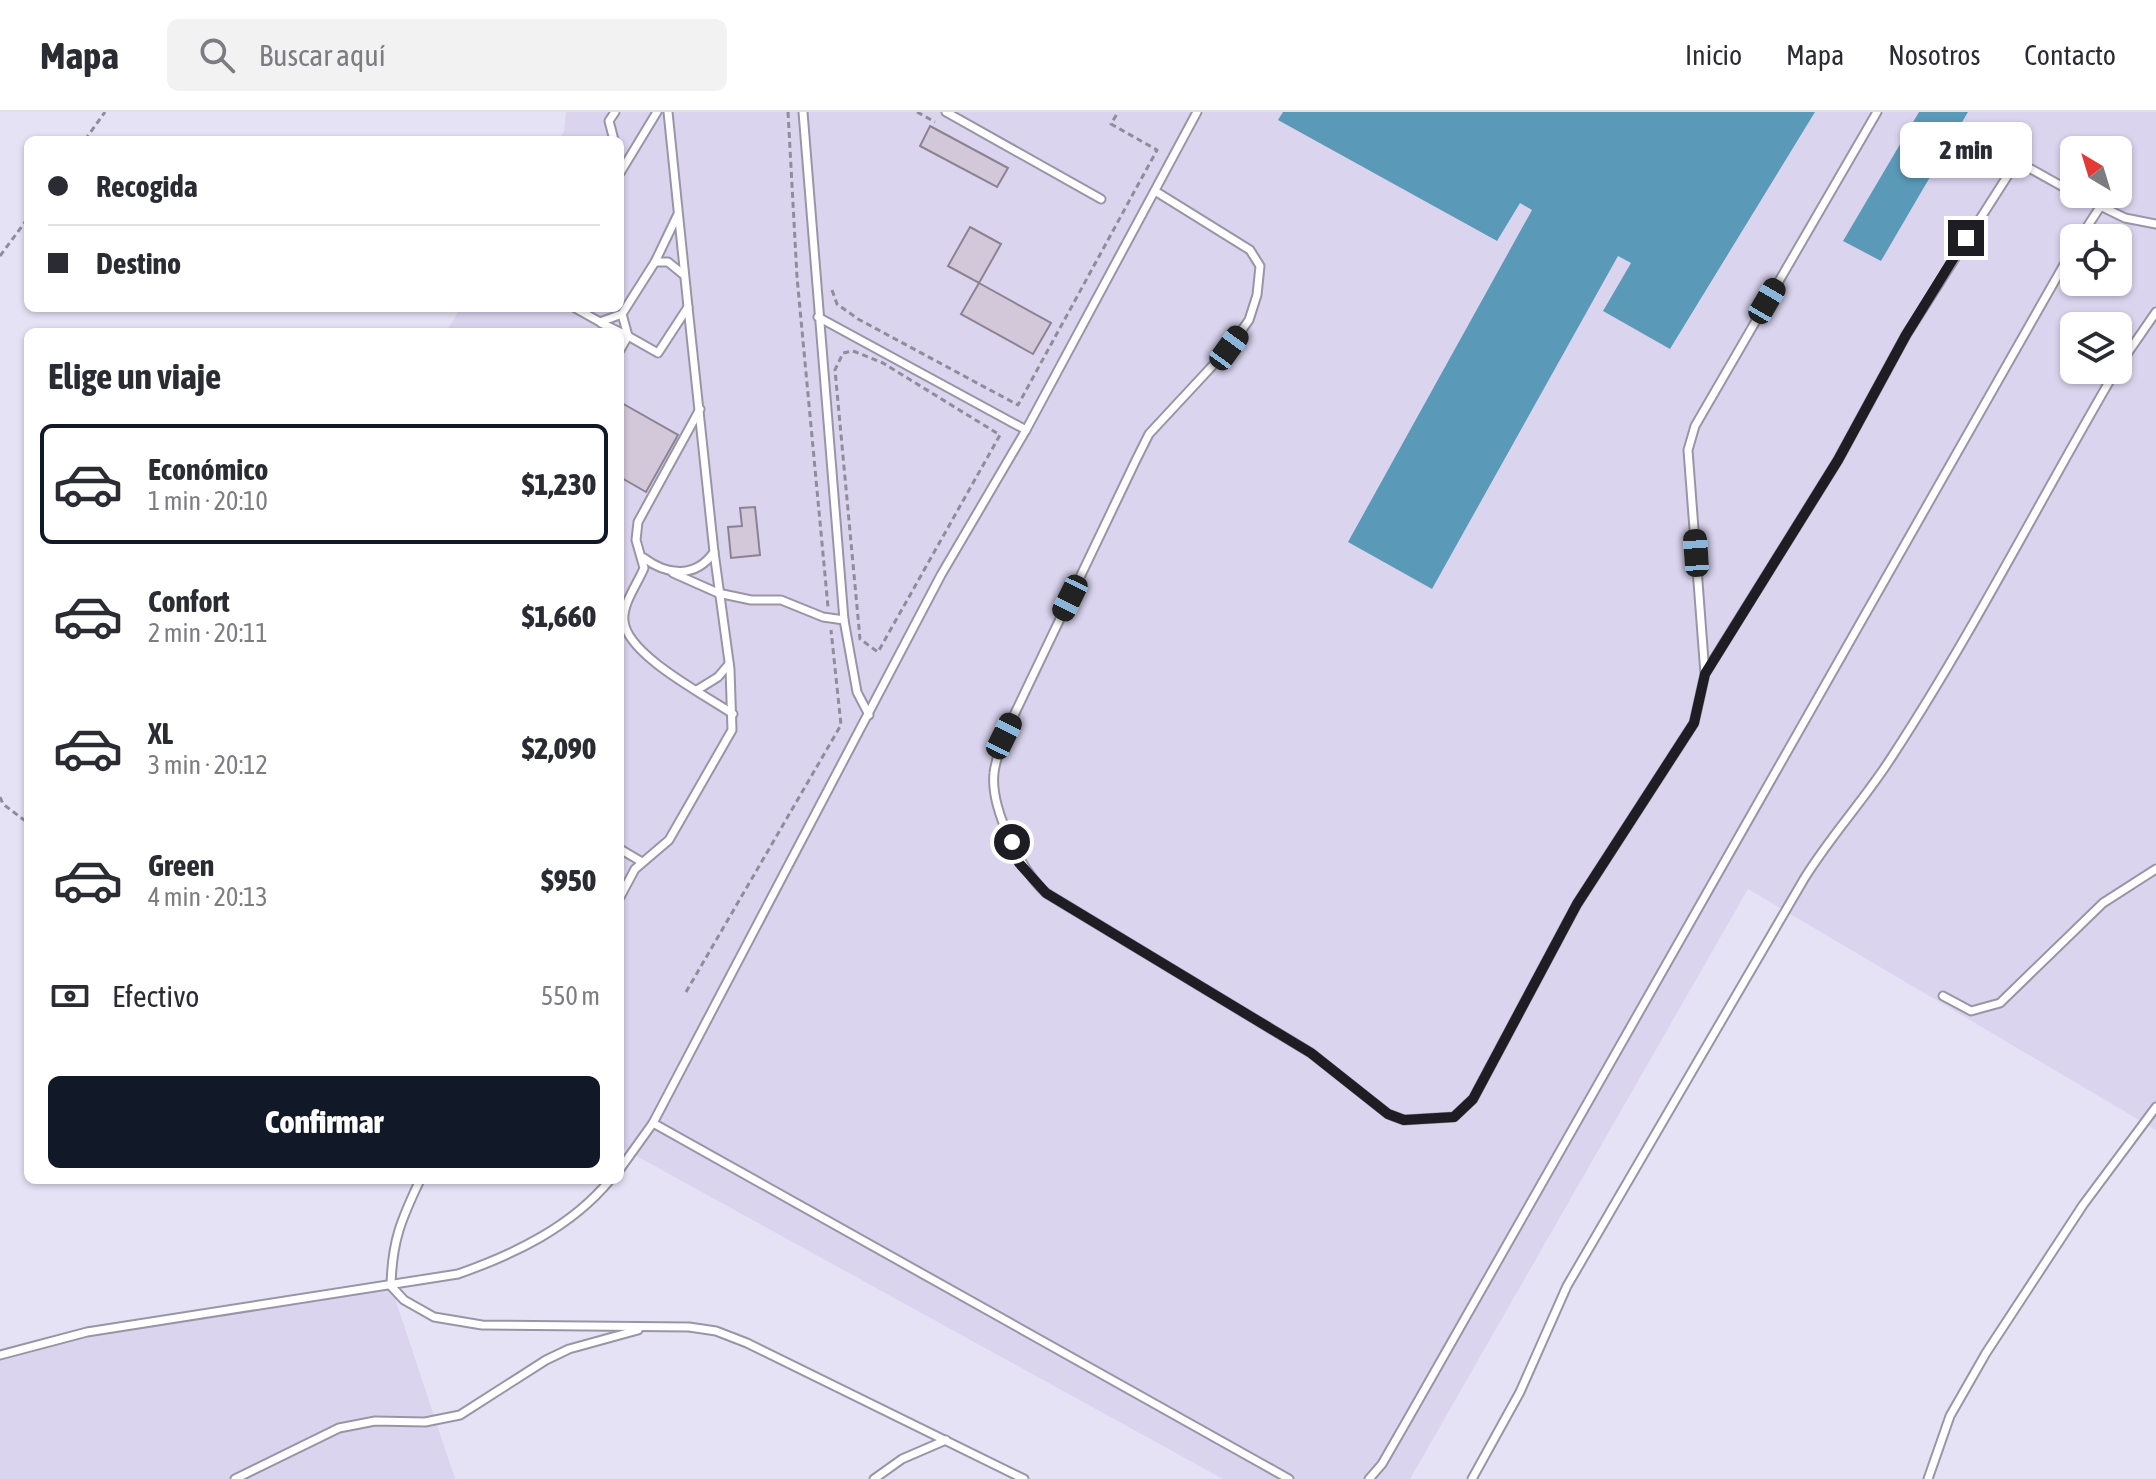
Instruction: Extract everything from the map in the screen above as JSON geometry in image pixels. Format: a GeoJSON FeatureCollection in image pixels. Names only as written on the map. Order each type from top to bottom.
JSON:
{"type":"FeatureCollection","features":[{"type":"Feature","properties":{"kind":"lane"},"geometry":{"type":"LineString","coordinates":[[613,136],[609,121],[615,112]]}},
{"type":"Feature","properties":{"kind":"lane"},"geometry":{"type":"LineString","coordinates":[[624,163],[657,112]]}},
{"type":"Feature","properties":{"kind":"lane"},"geometry":{"type":"LineString","coordinates":[[624,891],[642,862],[669,840],[732,730],[733,714],[668,112]]}},
{"type":"Feature","properties":{"kind":"lane"},"geometry":{"type":"LineString","coordinates":[[803,112],[844,620],[857,692],[869,715]]}},
{"type":"Feature","properties":{"kind":"lane"},"geometry":{"type":"LineString","coordinates":[[946,112],[1101,199]]}},
{"type":"Feature","properties":{"kind":"lane"},"geometry":{"type":"LineString","coordinates":[[624,1163],[653,1123],[941,575],[1026,430],[1197,112]]}},
{"type":"Feature","properties":{"kind":"lane"},"geometry":{"type":"LineString","coordinates":[[1155,191],[1250,250],[1260,266],[1257,295],[1249,320],[1229,348],[1149,434],[1004,736],[994,775],[998,801],[1019,863],[1046,893],[1311,1053],[1388,1114],[1404,1120],[1454,1117],[1473,1099],[1577,904],[1694,723],[1705,674],[1688,450],[1695,426],[1877,112]]}},
{"type":"Feature","properties":{"kind":"lane"},"geometry":{"type":"LineString","coordinates":[[1995,149],[2060,185]]}},
{"type":"Feature","properties":{"kind":"lane"},"geometry":{"type":"LineString","coordinates":[[1705,674],[1838,460],[1906,335],[2017,161]]}},
{"type":"Feature","properties":{"kind":"lane"},"geometry":{"type":"LineString","coordinates":[[2102,208],[2125,218],[2156,224]]}},
{"type":"Feature","properties":{"kind":"lane"},"geometry":{"type":"LineString","coordinates":[[624,311],[655,262],[678,214]]}},
{"type":"Feature","properties":{"kind":"lane"},"geometry":{"type":"LineString","coordinates":[[655,262],[668,262],[685,275]]}},
{"type":"Feature","properties":{"kind":"lane"},"geometry":{"type":"LineString","coordinates":[[1369,1479],[1382,1464],[1445,1356],[2060,272]]}},
{"type":"Feature","properties":{"kind":"lane"},"geometry":{"type":"LineString","coordinates":[[624,334],[658,353],[688,307]]}},
{"type":"Feature","properties":{"kind":"lane"},"geometry":{"type":"LineString","coordinates":[[582,312],[612,328]]}},
{"type":"Feature","properties":{"kind":"lane"},"geometry":{"type":"LineString","coordinates":[[2132,346],[2156,312]]}},
{"type":"Feature","properties":{"kind":"lane"},"geometry":{"type":"LineString","coordinates":[[600,322],[622,314],[628,336],[624,343]]}},
{"type":"Feature","properties":{"kind":"lane"},"geometry":{"type":"LineString","coordinates":[[818,317],[1026,430]]}},
{"type":"Feature","properties":{"kind":"lane"},"geometry":{"type":"LineString","coordinates":[[1472,1479],[1520,1392],[1567,1286],[1817,858],[1893,756],[1945,670],[2039,512],[2108,384]]}},
{"type":"Feature","properties":{"kind":"lane"},"geometry":{"type":"LineString","coordinates":[[700,409],[638,522],[636,540],[644,558],[644,568],[624,611],[627,632],[655,662],[733,714]]}},
{"type":"Feature","properties":{"kind":"lane"},"geometry":{"type":"LineString","coordinates":[[671,572],[699,567],[714,552]]}},
{"type":"Feature","properties":{"kind":"lane"},"geometry":{"type":"LineString","coordinates":[[644,558],[720,593],[751,600],[781,600],[830,619],[844,620]]}},
{"type":"Feature","properties":{"kind":"lane"},"geometry":{"type":"LineString","coordinates":[[697,690],[718,677],[729,664]]}},
{"type":"Feature","properties":{"kind":"lane"},"geometry":{"type":"LineString","coordinates":[[624,851],[642,862]]}},
{"type":"Feature","properties":{"kind":"lane"},"geometry":{"type":"LineString","coordinates":[[1943,996],[1971,1011],[2000,1003],[2103,903],[2156,869]]}},
{"type":"Feature","properties":{"kind":"lane"},"geometry":{"type":"LineString","coordinates":[[1928,1479],[1950,1416],[1986,1353],[2083,1205],[2156,1107]]}},
{"type":"Feature","properties":{"kind":"lane"},"geometry":{"type":"LineString","coordinates":[[653,1123],[1289,1479]]}},
{"type":"Feature","properties":{"kind":"lane"},"geometry":{"type":"LineString","coordinates":[[418,1184],[392,1248],[391,1286],[404,1300],[434,1317],[482,1325],[716,1331],[747,1343],[1024,1479]]}},
{"type":"Feature","properties":{"kind":"lane"},"geometry":{"type":"LineString","coordinates":[[0,1355],[87,1332],[458,1274],[505,1258],[560,1226],[597,1196],[607,1184]]}},
{"type":"Feature","properties":{"kind":"lane"},"geometry":{"type":"LineString","coordinates":[[235,1479],[339,1428],[375,1421],[425,1422],[460,1415],[557,1354],[650,1327]]}},
{"type":"Feature","properties":{"kind":"lane"},"geometry":{"type":"LineString","coordinates":[[874,1479],[902,1459],[946,1440]]}},
{"type":"Feature","properties":{"kind":"path"},"geometry":{"type":"LineString","coordinates":[[88,136],[105,112]]}},
{"type":"Feature","properties":{"kind":"path"},"geometry":{"type":"LineString","coordinates":[[686,992],[841,725],[797,277],[788,112]]}},
{"type":"Feature","properties":{"kind":"path"},"geometry":{"type":"LineString","coordinates":[[829,285],[837,304],[858,319],[1018,405],[1157,150],[1111,124],[1118,112]]}},
{"type":"Feature","properties":{"kind":"path"},"geometry":{"type":"LineString","coordinates":[[0,256],[24,223]]}},
{"type":"Feature","properties":{"kind":"path"},"geometry":{"type":"LineString","coordinates":[[853,351],[883,363],[992,427],[1000,435],[878,652],[860,639],[835,370],[843,353],[853,351]]}},
{"type":"Feature","properties":{"kind":"path"},"geometry":{"type":"LineString","coordinates":[[0,797],[3,804],[24,820]]}},
{"type":"Feature","properties":{"kind":"shaded area"},"geometry":{"type":"Polygon","coordinates":[[[566,112],[1283,112],[1279,119],[1496,241],[1520,202],[1533,210],[1348,542],[1432,589],[1618,256],[1631,263],[1671,348],[1815,112],[1919,112],[1843,241],[1881,261],[1968,112],[2156,112],[2156,1130],[1748,889],[1410,1479],[1223,1479],[624,1149],[624,328],[448,328],[458,312],[624,312],[624,136],[561,136],[566,112]]]}},
{"type":"Feature","properties":{"kind":"shaded area"},"geometry":{"type":"Polygon","coordinates":[[[391,1286],[455,1479],[0,1479],[0,1355],[87,1332],[391,1286]]]}},
{"type":"Feature","properties":{"kind":"water"},"geometry":{"type":"Polygon","coordinates":[[[1283,112],[1815,112],[1670,349],[1603,311],[1631,263],[1618,256],[1432,589],[1348,542],[1532,210],[1520,203],[1497,241],[1278,120],[1283,112]]]}},
{"type":"Feature","properties":{"kind":"water"},"geometry":{"type":"Polygon","coordinates":[[[1919,112],[1968,112],[1881,261],[1843,241],[1919,112]]]}},
{"type":"Feature","properties":{"kind":"building"},"geometry":{"type":"Polygon","coordinates":[[[930,126],[1008,168],[997,187],[920,146],[930,126]]]}},
{"type":"Feature","properties":{"kind":"building"},"geometry":{"type":"Polygon","coordinates":[[[970,227],[1001,244],[979,283],[948,266],[970,227]]]}},
{"type":"Feature","properties":{"kind":"building"},"geometry":{"type":"Polygon","coordinates":[[[979,283],[1051,323],[1033,354],[961,314],[979,283]]]}},
{"type":"Feature","properties":{"kind":"building"},"geometry":{"type":"Polygon","coordinates":[[[624,404],[678,435],[646,492],[624,479],[624,404]]]}},
{"type":"Feature","properties":{"kind":"building"},"geometry":{"type":"Polygon","coordinates":[[[755,507],[760,555],[731,558],[728,527],[742,526],[740,508],[755,507]]]}},
{"type":"Feature","properties":{"kind":"route"},"geometry":{"type":"LineString","coordinates":[[1012,842],[1019,863],[1046,893],[1311,1053],[1388,1114],[1404,1120],[1430,1121],[1454,1117],[1473,1099],[1577,904],[1694,723],[1705,674],[1838,460],[1906,335],[1966,238]]}}]}
